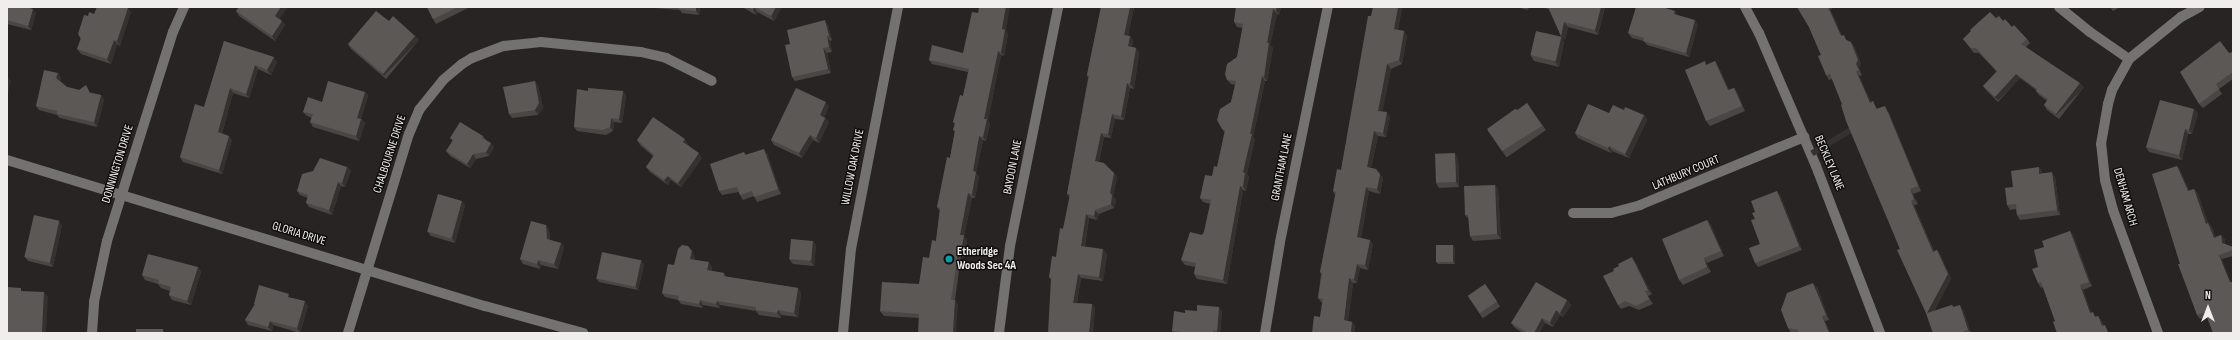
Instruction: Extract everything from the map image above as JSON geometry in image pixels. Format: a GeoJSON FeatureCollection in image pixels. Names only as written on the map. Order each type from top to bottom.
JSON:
{"type":"FeatureCollection","features":[{"type":"Feature","properties":{"kind":"street","name":"DONNINGTON DRIVE"},"geometry":{"type":"LineString","coordinates":[[92,333],[98,281],[107,240],[172,32],[184,7]]}},
{"type":"Feature","properties":{"kind":"street","name":"WILLOW OAK DRIVE"},"geometry":{"type":"LineString","coordinates":[[843,333],[853,234],[898,7]]}},
{"type":"Feature","properties":{"kind":"street","name":"BAYDON LANE"},"geometry":{"type":"LineString","coordinates":[[999,333],[1010,246],[1058,7]]}},
{"type":"Feature","properties":{"kind":"street","name":"GRANTHAM LANE"},"geometry":{"type":"LineString","coordinates":[[1265,333],[1280,242],[1328,7]]}},
{"type":"Feature","properties":{"kind":"street","name":"BECKLEY LANE"},"geometry":{"type":"LineString","coordinates":[[1745,7],[1759,33],[1804,138],[1852,257],[1880,333]]}},
{"type":"Feature","properties":{"kind":"street"},"geometry":{"type":"LineString","coordinates":[[2059,7],[2090,32],[2129,59]]}},
{"type":"Feature","properties":{"kind":"street","name":"DENHAM ARCH"},"geometry":{"type":"LineString","coordinates":[[2158,333],[2113,210],[2102,164],[2101,144],[2112,90],[2129,59],[2181,17],[2200,7]]}},
{"type":"Feature","properties":{"kind":"street","name":"CHALBOURNE DRIVE"},"geometry":{"type":"LineString","coordinates":[[348,333],[409,134],[419,110],[443,80],[472,58],[504,46],[541,42],[641,52],[666,58],[712,81]]}},
{"type":"Feature","properties":{"kind":"street","name":"LATHBURY COURT"},"geometry":{"type":"LineString","coordinates":[[1573,213],[1611,213],[1640,205],[1804,138]]}},
{"type":"Feature","properties":{"kind":"street","name":"GLORIA DRIVE"},"geometry":{"type":"LineString","coordinates":[[7,160],[485,306],[583,333]]}},
{"type":"Feature","properties":{"kind":"building"},"geometry":{"type":"Polygon","coordinates":[[[7,7],[26,7],[33,9],[28,26],[7,20],[7,7]]]}},
{"type":"Feature","properties":{"kind":"building"},"geometry":{"type":"Polygon","coordinates":[[[97,7],[128,8],[117,41],[114,40],[107,59],[77,49],[81,39],[78,34],[84,15],[88,16],[89,12],[94,14],[97,7]]]}},
{"type":"Feature","properties":{"kind":"building"},"geometry":{"type":"Polygon","coordinates":[[[239,7],[281,7],[275,16],[282,21],[272,36],[236,11],[239,7]]]}},
{"type":"Feature","properties":{"kind":"building"},"geometry":{"type":"Polygon","coordinates":[[[427,7],[458,7],[433,19],[427,7]]]}},
{"type":"Feature","properties":{"kind":"building"},"geometry":{"type":"Polygon","coordinates":[[[679,7],[696,7],[696,11],[679,9],[679,7]]]}},
{"type":"Feature","properties":{"kind":"building"},"geometry":{"type":"Polygon","coordinates":[[[747,7],[754,7],[753,10],[747,7]]]}},
{"type":"Feature","properties":{"kind":"building"},"geometry":{"type":"Polygon","coordinates":[[[754,7],[776,7],[771,16],[754,7]]]}},
{"type":"Feature","properties":{"kind":"building"},"geometry":{"type":"Polygon","coordinates":[[[979,7],[1006,7],[1002,29],[1005,30],[1001,52],[998,51],[984,119],[987,119],[983,137],[979,136],[973,171],[976,172],[972,194],[968,193],[960,235],[964,235],[961,252],[958,252],[951,300],[955,300],[953,333],[918,333],[919,314],[880,311],[882,282],[919,284],[923,257],[929,258],[932,240],[936,241],[940,208],[937,207],[947,157],[950,158],[955,130],[953,130],[955,123],[953,122],[960,95],[963,96],[969,69],[929,60],[932,45],[963,53],[972,12],[978,13],[979,7]]]}},
{"type":"Feature","properties":{"kind":"building"},"geometry":{"type":"Polygon","coordinates":[[[1101,7],[1130,7],[1124,35],[1130,36],[1128,46],[1136,48],[1130,84],[1127,83],[1121,116],[1112,114],[1108,134],[1101,133],[1095,161],[1104,163],[1114,173],[1110,193],[1112,195],[1111,204],[1095,210],[1094,216],[1086,214],[1081,246],[1103,249],[1099,277],[1078,274],[1073,303],[1092,304],[1089,333],[1048,333],[1051,278],[1049,277],[1052,256],[1056,257],[1060,228],[1063,229],[1070,194],[1067,194],[1089,76],[1087,75],[1101,7]]]}},
{"type":"Feature","properties":{"kind":"building"},"geometry":{"type":"Polygon","coordinates":[[[1236,7],[1277,7],[1276,10],[1273,9],[1267,43],[1269,43],[1264,77],[1262,76],[1250,134],[1252,134],[1243,172],[1245,173],[1243,186],[1240,186],[1223,280],[1194,274],[1196,263],[1181,260],[1190,232],[1202,235],[1204,232],[1211,200],[1200,198],[1205,175],[1212,176],[1214,166],[1217,167],[1225,130],[1222,129],[1217,120],[1220,109],[1231,102],[1236,81],[1227,80],[1225,74],[1227,64],[1237,57],[1243,24],[1234,22],[1236,7]]]}},
{"type":"Feature","properties":{"kind":"building"},"geometry":{"type":"Polygon","coordinates":[[[1373,7],[1398,7],[1394,29],[1404,31],[1399,60],[1387,64],[1378,111],[1387,112],[1383,133],[1374,131],[1367,167],[1376,169],[1380,174],[1377,189],[1366,187],[1357,237],[1370,240],[1365,265],[1357,264],[1354,279],[1349,278],[1344,320],[1352,322],[1351,333],[1312,333],[1314,316],[1320,317],[1323,299],[1318,298],[1322,273],[1320,272],[1336,192],[1333,191],[1337,169],[1341,170],[1368,16],[1371,16],[1373,7]]]}},
{"type":"Feature","properties":{"kind":"building"},"geometry":{"type":"Polygon","coordinates":[[[1548,7],[1601,7],[1595,30],[1564,22],[1561,36],[1548,7]]]}},
{"type":"Feature","properties":{"kind":"building"},"geometry":{"type":"Polygon","coordinates":[[[1636,7],[1662,7],[1675,11],[1674,14],[1695,20],[1686,53],[1643,41],[1644,38],[1628,33],[1636,7]]]}},
{"type":"Feature","properties":{"kind":"building"},"geometry":{"type":"Polygon","coordinates":[[[1797,7],[1828,7],[1841,36],[1844,35],[1846,40],[1851,42],[1858,60],[1856,64],[1859,70],[1856,71],[1870,103],[1873,101],[1876,109],[1885,106],[1918,186],[1910,189],[1914,199],[1911,201],[1933,252],[1937,250],[1948,274],[1927,313],[1952,305],[1953,307],[1960,305],[1968,330],[1963,331],[1964,333],[1933,333],[1926,313],[1897,250],[1900,249],[1846,121],[1841,105],[1842,104],[1830,74],[1826,75],[1818,56],[1821,55],[1809,27],[1797,7]]]}},
{"type":"Feature","properties":{"kind":"building"},"geometry":{"type":"Polygon","coordinates":[[[376,11],[389,21],[393,16],[415,36],[383,74],[348,44],[376,11]]]}},
{"type":"Feature","properties":{"kind":"building"},"geometry":{"type":"Polygon","coordinates":[[[1990,12],[1996,18],[1999,16],[2003,21],[2005,19],[2012,27],[2014,25],[2027,39],[2021,44],[2080,83],[2056,114],[2044,105],[2048,99],[2016,74],[1995,97],[1983,86],[1997,71],[1976,48],[1971,48],[1963,39],[1971,31],[1970,30],[1990,12]]]}},
{"type":"Feature","properties":{"kind":"building"},"geometry":{"type":"Polygon","coordinates":[[[825,20],[829,36],[827,36],[829,47],[823,48],[828,69],[792,77],[785,45],[790,44],[787,30],[825,20]]]}},
{"type":"Feature","properties":{"kind":"building"},"geometry":{"type":"Polygon","coordinates":[[[1536,31],[1561,37],[1556,61],[1530,55],[1536,31]]]}},
{"type":"Feature","properties":{"kind":"building"},"geometry":{"type":"Polygon","coordinates":[[[224,41],[274,57],[267,70],[255,65],[246,94],[230,88],[218,132],[229,136],[219,170],[180,157],[195,104],[204,107],[224,41]]]}},
{"type":"Feature","properties":{"kind":"building"},"geometry":{"type":"Polygon","coordinates":[[[2220,41],[2229,53],[2233,52],[2233,72],[2216,84],[2219,89],[2199,104],[2180,72],[2220,41]]]}},
{"type":"Feature","properties":{"kind":"building"},"geometry":{"type":"Polygon","coordinates":[[[1705,61],[1706,65],[1715,61],[1728,90],[1734,88],[1742,106],[1706,121],[1685,70],[1705,61]]]}},
{"type":"Feature","properties":{"kind":"building"},"geometry":{"type":"Polygon","coordinates":[[[44,70],[58,73],[56,78],[67,87],[79,90],[86,85],[90,93],[101,95],[94,122],[57,114],[57,111],[36,106],[44,70]]]}},
{"type":"Feature","properties":{"kind":"building"},"geometry":{"type":"Polygon","coordinates":[[[328,81],[365,92],[357,118],[361,119],[356,136],[310,122],[313,114],[303,112],[308,97],[322,102],[328,81]]]}},
{"type":"Feature","properties":{"kind":"building"},"geometry":{"type":"Polygon","coordinates":[[[535,81],[539,103],[535,110],[509,114],[503,87],[535,81]]]}},
{"type":"Feature","properties":{"kind":"building"},"geometry":{"type":"Polygon","coordinates":[[[588,88],[623,91],[619,119],[611,118],[610,127],[603,130],[574,127],[577,89],[588,91],[588,88]]]}},
{"type":"Feature","properties":{"kind":"building"},"geometry":{"type":"Polygon","coordinates":[[[796,88],[826,102],[820,115],[825,118],[816,138],[810,135],[799,153],[771,140],[796,88]]]}},
{"type":"Feature","properties":{"kind":"building"},"geometry":{"type":"Polygon","coordinates":[[[2160,100],[2194,109],[2189,130],[2185,129],[2179,155],[2146,147],[2160,100]]]}},
{"type":"Feature","properties":{"kind":"building"},"geometry":{"type":"Polygon","coordinates":[[[1527,103],[1542,126],[1502,151],[1487,129],[1515,109],[1518,110],[1527,103]]]}},
{"type":"Feature","properties":{"kind":"building"},"geometry":{"type":"Polygon","coordinates":[[[1588,104],[1609,113],[1613,105],[1624,110],[1625,107],[1644,115],[1625,154],[1575,133],[1588,104]]]}},
{"type":"Feature","properties":{"kind":"building"},"geometry":{"type":"Polygon","coordinates":[[[653,117],[685,139],[683,142],[699,153],[678,183],[668,176],[664,180],[646,167],[654,155],[637,140],[653,117]]]}},
{"type":"Feature","properties":{"kind":"building"},"geometry":{"type":"Polygon","coordinates":[[[460,122],[483,136],[482,138],[491,143],[486,152],[473,154],[467,164],[446,151],[453,140],[450,138],[460,122]]]}},
{"type":"Feature","properties":{"kind":"building"},"geometry":{"type":"Polygon","coordinates":[[[764,149],[778,189],[754,197],[752,191],[740,195],[737,187],[719,191],[710,164],[744,152],[745,155],[764,149]]]}},
{"type":"Feature","properties":{"kind":"building"},"geometry":{"type":"Polygon","coordinates":[[[1455,153],[1456,182],[1436,183],[1435,154],[1455,153]]]}},
{"type":"Feature","properties":{"kind":"building"},"geometry":{"type":"Polygon","coordinates":[[[320,158],[347,167],[342,183],[338,182],[329,210],[306,203],[308,195],[297,191],[302,174],[313,171],[320,158]]]}},
{"type":"Feature","properties":{"kind":"building"},"geometry":{"type":"Polygon","coordinates":[[[2177,166],[2188,191],[2194,189],[2206,224],[2208,223],[2214,238],[2221,235],[2222,243],[2233,247],[2233,250],[2219,255],[2230,282],[2233,282],[2233,333],[2213,333],[2205,312],[2197,315],[2178,264],[2180,264],[2152,174],[2177,166]]]}},
{"type":"Feature","properties":{"kind":"building"},"geometry":{"type":"Polygon","coordinates":[[[2039,167],[2039,174],[2052,172],[2057,210],[2017,215],[2016,204],[2007,205],[2005,188],[2013,187],[2011,171],[2039,167]]]}},
{"type":"Feature","properties":{"kind":"building"},"geometry":{"type":"Polygon","coordinates":[[[1495,185],[1497,234],[1470,236],[1468,215],[1465,215],[1464,186],[1495,185]]]}},
{"type":"Feature","properties":{"kind":"building"},"geometry":{"type":"Polygon","coordinates":[[[1777,191],[1799,246],[1755,263],[1749,248],[1760,244],[1751,220],[1755,219],[1752,213],[1755,212],[1751,201],[1777,191]]]}},
{"type":"Feature","properties":{"kind":"building"},"geometry":{"type":"Polygon","coordinates":[[[438,194],[462,201],[451,238],[427,231],[438,194]]]}},
{"type":"Feature","properties":{"kind":"building"},"geometry":{"type":"Polygon","coordinates":[[[34,215],[59,221],[50,263],[24,257],[34,215]]]}},
{"type":"Feature","properties":{"kind":"building"},"geometry":{"type":"Polygon","coordinates":[[[1707,220],[1721,251],[1704,258],[1707,267],[1679,280],[1662,239],[1707,220]]]}},
{"type":"Feature","properties":{"kind":"building"},"geometry":{"type":"Polygon","coordinates":[[[531,221],[546,225],[547,239],[561,243],[554,264],[538,260],[537,264],[520,259],[531,221]]]}},
{"type":"Feature","properties":{"kind":"building"},"geometry":{"type":"Polygon","coordinates":[[[2070,231],[2089,282],[2080,285],[2090,313],[2093,312],[2095,317],[2098,316],[2102,326],[2105,325],[2108,333],[2057,333],[2053,322],[2055,321],[2041,282],[2038,283],[2032,269],[2038,267],[2034,250],[2044,247],[2042,241],[2070,231]]]}},
{"type":"Feature","properties":{"kind":"building"},"geometry":{"type":"Polygon","coordinates":[[[791,239],[813,241],[811,261],[789,259],[791,239]]]}},
{"type":"Feature","properties":{"kind":"building"},"geometry":{"type":"Polygon","coordinates":[[[682,245],[688,246],[692,251],[690,259],[709,262],[707,270],[724,273],[723,276],[798,288],[794,313],[778,310],[777,313],[756,310],[756,307],[717,301],[716,304],[700,300],[699,304],[678,300],[679,296],[662,293],[668,264],[674,265],[678,249],[682,245]]]}},
{"type":"Feature","properties":{"kind":"building"},"geometry":{"type":"Polygon","coordinates":[[[1436,245],[1453,245],[1453,262],[1436,262],[1436,245]]]}},
{"type":"Feature","properties":{"kind":"building"},"geometry":{"type":"Polygon","coordinates":[[[602,252],[641,260],[636,287],[596,278],[602,252]]]}},
{"type":"Feature","properties":{"kind":"building"},"geometry":{"type":"Polygon","coordinates":[[[148,254],[198,267],[187,301],[169,295],[171,287],[158,283],[159,280],[142,275],[148,254]]]}},
{"type":"Feature","properties":{"kind":"building"},"geometry":{"type":"Polygon","coordinates":[[[1632,257],[1648,290],[1645,291],[1649,299],[1636,306],[1625,301],[1618,305],[1603,276],[1614,271],[1613,269],[1619,266],[1618,264],[1632,257]]]}},
{"type":"Feature","properties":{"kind":"building"},"geometry":{"type":"Polygon","coordinates":[[[1536,282],[1567,300],[1560,313],[1556,310],[1550,322],[1542,318],[1534,333],[1528,333],[1511,323],[1536,282]]]}},
{"type":"Feature","properties":{"kind":"building"},"geometry":{"type":"Polygon","coordinates":[[[1813,283],[1826,315],[1822,316],[1829,333],[1799,333],[1798,330],[1788,328],[1781,310],[1787,293],[1813,283]]]}},
{"type":"Feature","properties":{"kind":"building"},"geometry":{"type":"Polygon","coordinates":[[[1485,284],[1497,301],[1480,313],[1468,296],[1485,284]]]}},
{"type":"Feature","properties":{"kind":"building"},"geometry":{"type":"Polygon","coordinates":[[[259,285],[289,294],[288,297],[305,301],[297,328],[270,321],[268,327],[245,320],[255,304],[259,285]]]}},
{"type":"Feature","properties":{"kind":"building"},"geometry":{"type":"Polygon","coordinates":[[[7,287],[21,288],[21,291],[44,292],[42,333],[7,333],[7,287]]]}},
{"type":"Feature","properties":{"kind":"building"},"geometry":{"type":"Polygon","coordinates":[[[1197,305],[1219,307],[1217,331],[1213,330],[1213,333],[1182,333],[1172,331],[1174,311],[1185,313],[1185,310],[1197,311],[1197,305]]]}},
{"type":"Feature","properties":{"kind":"building"},"geometry":{"type":"Polygon","coordinates":[[[136,329],[163,329],[163,333],[136,333],[136,329]]]}},
{"type":"Feature","properties":{"kind":"place","name":"Etheridge Woods Sec 4A"},"geometry":{"type":"Point","coordinates":[949,259]}}]}
